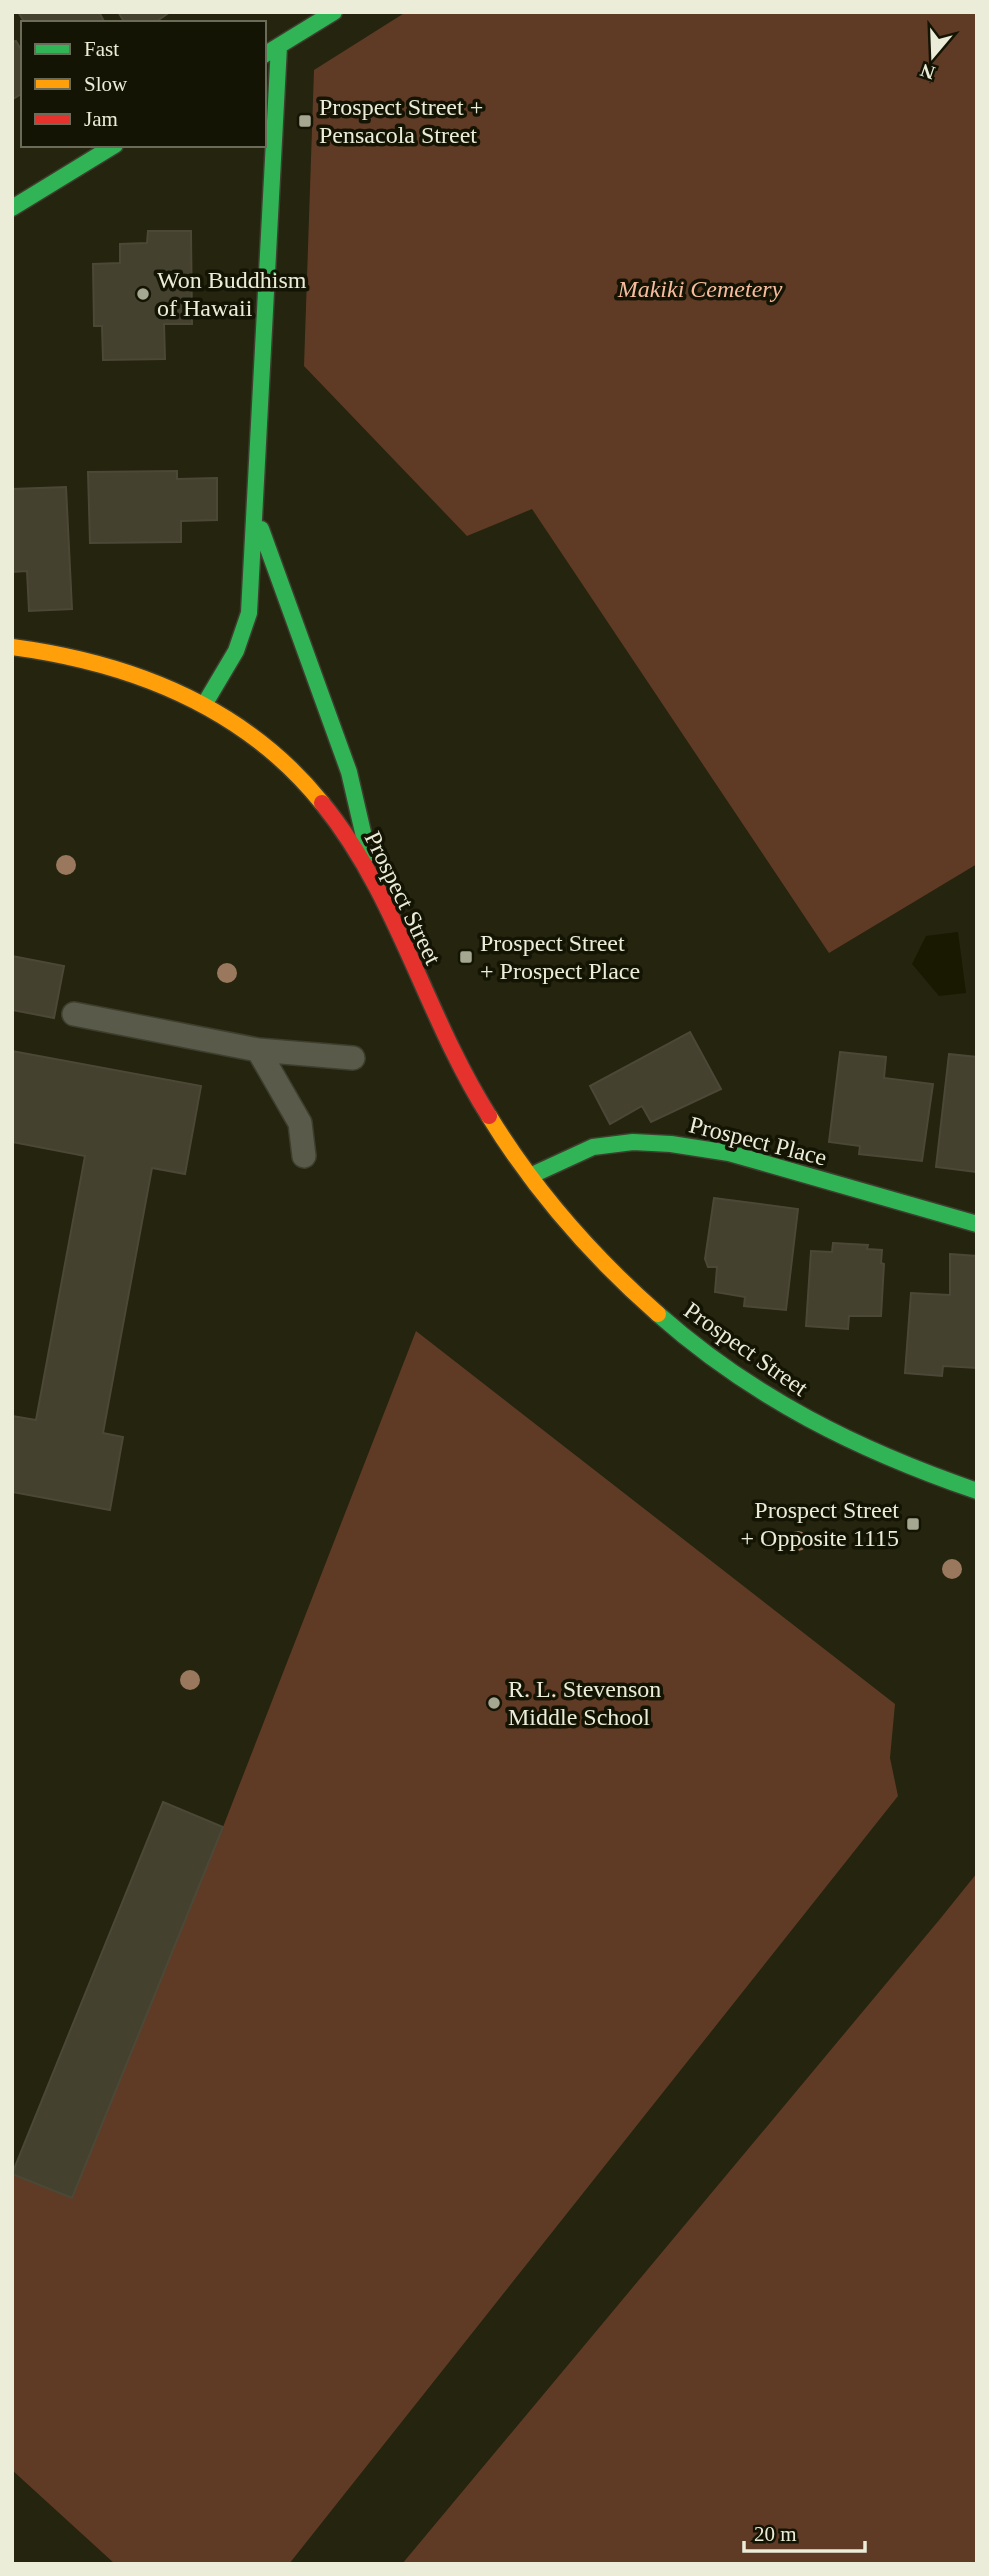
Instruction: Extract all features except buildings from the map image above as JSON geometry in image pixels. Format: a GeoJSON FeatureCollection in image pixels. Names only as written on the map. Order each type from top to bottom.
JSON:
{"type":"FeatureCollection","features":[{"type":"Feature","properties":{"kind":"main road"},"geometry":{"type":"LineString","coordinates":[[266,54],[334,12]]}},
{"type":"Feature","properties":{"kind":"main road"},"geometry":{"type":"LineString","coordinates":[[204,705],[236,651],[249,613],[279,46]]}},
{"type":"Feature","properties":{"kind":"main road"},"geometry":{"type":"LineString","coordinates":[[12,208],[113,147]]}},
{"type":"Feature","properties":{"kind":"main road"},"geometry":{"type":"LineString","coordinates":[[253,509],[349,772],[375,880]]}},
{"type":"Feature","properties":{"kind":"main road","name":"Prospect Street"},"geometry":{"type":"LineString","coordinates":[[12,647],[39,649],[138,673],[233,722],[275,755],[313,792],[347,834],[375,880],[468,1084],[530,1176],[592,1252],[690,1342],[799,1415],[908,1467],[977,1491]]}},
{"type":"Feature","properties":{"kind":"main road","name":"Prospect Place"},"geometry":{"type":"LineString","coordinates":[[530,1176],[593,1147],[633,1142],[671,1144],[729,1153],[977,1224]]}},
{"type":"Feature","properties":{"kind":"lane"},"geometry":{"type":"LineString","coordinates":[[74,1014],[258,1050],[353,1058]]}},
{"type":"Feature","properties":{"kind":"lane"},"geometry":{"type":"LineString","coordinates":[[258,1050],[300,1123],[304,1156]]}},
{"type":"Feature","properties":{"kind":"green space","name":"Makiki Cemetery"},"geometry":{"type":"Polygon","coordinates":[[[406,12],[977,12],[977,864],[829,953],[532,509],[467,536],[304,366],[314,70],[406,12]]]}},
{"type":"Feature","properties":{"kind":"green space"},"geometry":{"type":"Polygon","coordinates":[[[416,1331],[895,1704],[890,1758],[898,1796],[289,2564],[115,2564],[12,2470],[12,2174],[72,2197],[223,1827],[416,1331]]]}},
{"type":"Feature","properties":{"kind":"green space"},"geometry":{"type":"Polygon","coordinates":[[[977,1873],[977,2564],[402,2564],[940,1919],[977,1873]]]}},
{"type":"Feature","properties":{"kind":"shaded area"},"geometry":{"type":"Polygon","coordinates":[[[958,932],[966,993],[939,996],[912,964],[926,936],[958,932]]]}},
{"type":"Feature","properties":{"kind":"traffic: fast"},"geometry":{"type":"LineString","coordinates":[[266,54],[334,12]]}},
{"type":"Feature","properties":{"kind":"traffic: fast"},"geometry":{"type":"LineString","coordinates":[[204,705],[236,651],[249,613],[279,46]]}},
{"type":"Feature","properties":{"kind":"traffic: fast"},"geometry":{"type":"LineString","coordinates":[[12,208],[112,147]]}},
{"type":"Feature","properties":{"kind":"traffic: fast"},"geometry":{"type":"LineString","coordinates":[[261,529],[349,772],[368,854]]}},
{"type":"Feature","properties":{"kind":"traffic: fast"},"geometry":{"type":"LineString","coordinates":[[530,1176],[593,1147],[633,1142],[671,1144],[729,1153],[977,1224]]}},
{"type":"Feature","properties":{"kind":"traffic: fast"},"geometry":{"type":"LineString","coordinates":[[658,1314],[731,1371],[808,1419],[890,1458],[977,1491]]}},
{"type":"Feature","properties":{"kind":"traffic: slow"},"geometry":{"type":"LineString","coordinates":[[12,647],[100,664],[183,695],[221,715],[258,740],[291,769],[322,803]]}},
{"type":"Feature","properties":{"kind":"traffic: slow"},"geometry":{"type":"LineString","coordinates":[[489,1116],[545,1196],[566,1221],[610,1269],[658,1314]]}},
{"type":"Feature","properties":{"kind":"traffic: jam"},"geometry":{"type":"LineString","coordinates":[[322,803],[371,877],[447,1038],[489,1116]]}},
{"type":"Feature","properties":{"kind":"place","name":"Prospect Street + Pensacola Street"},"geometry":{"type":"Point","coordinates":[305,121]}},
{"type":"Feature","properties":{"kind":"place","name":"Won Buddhism of Hawaii"},"geometry":{"type":"Point","coordinates":[143,294]}},
{"type":"Feature","properties":{"kind":"place","name":"Prospect Street + Prospect Place"},"geometry":{"type":"Point","coordinates":[466,957]}},
{"type":"Feature","properties":{"kind":"place","name":"Prospect Street + Opposite 1115"},"geometry":{"type":"Point","coordinates":[913,1524]}},
{"type":"Feature","properties":{"kind":"place","name":"R. L. Stevenson Middle School"},"geometry":{"type":"Point","coordinates":[494,1703]}}]}
